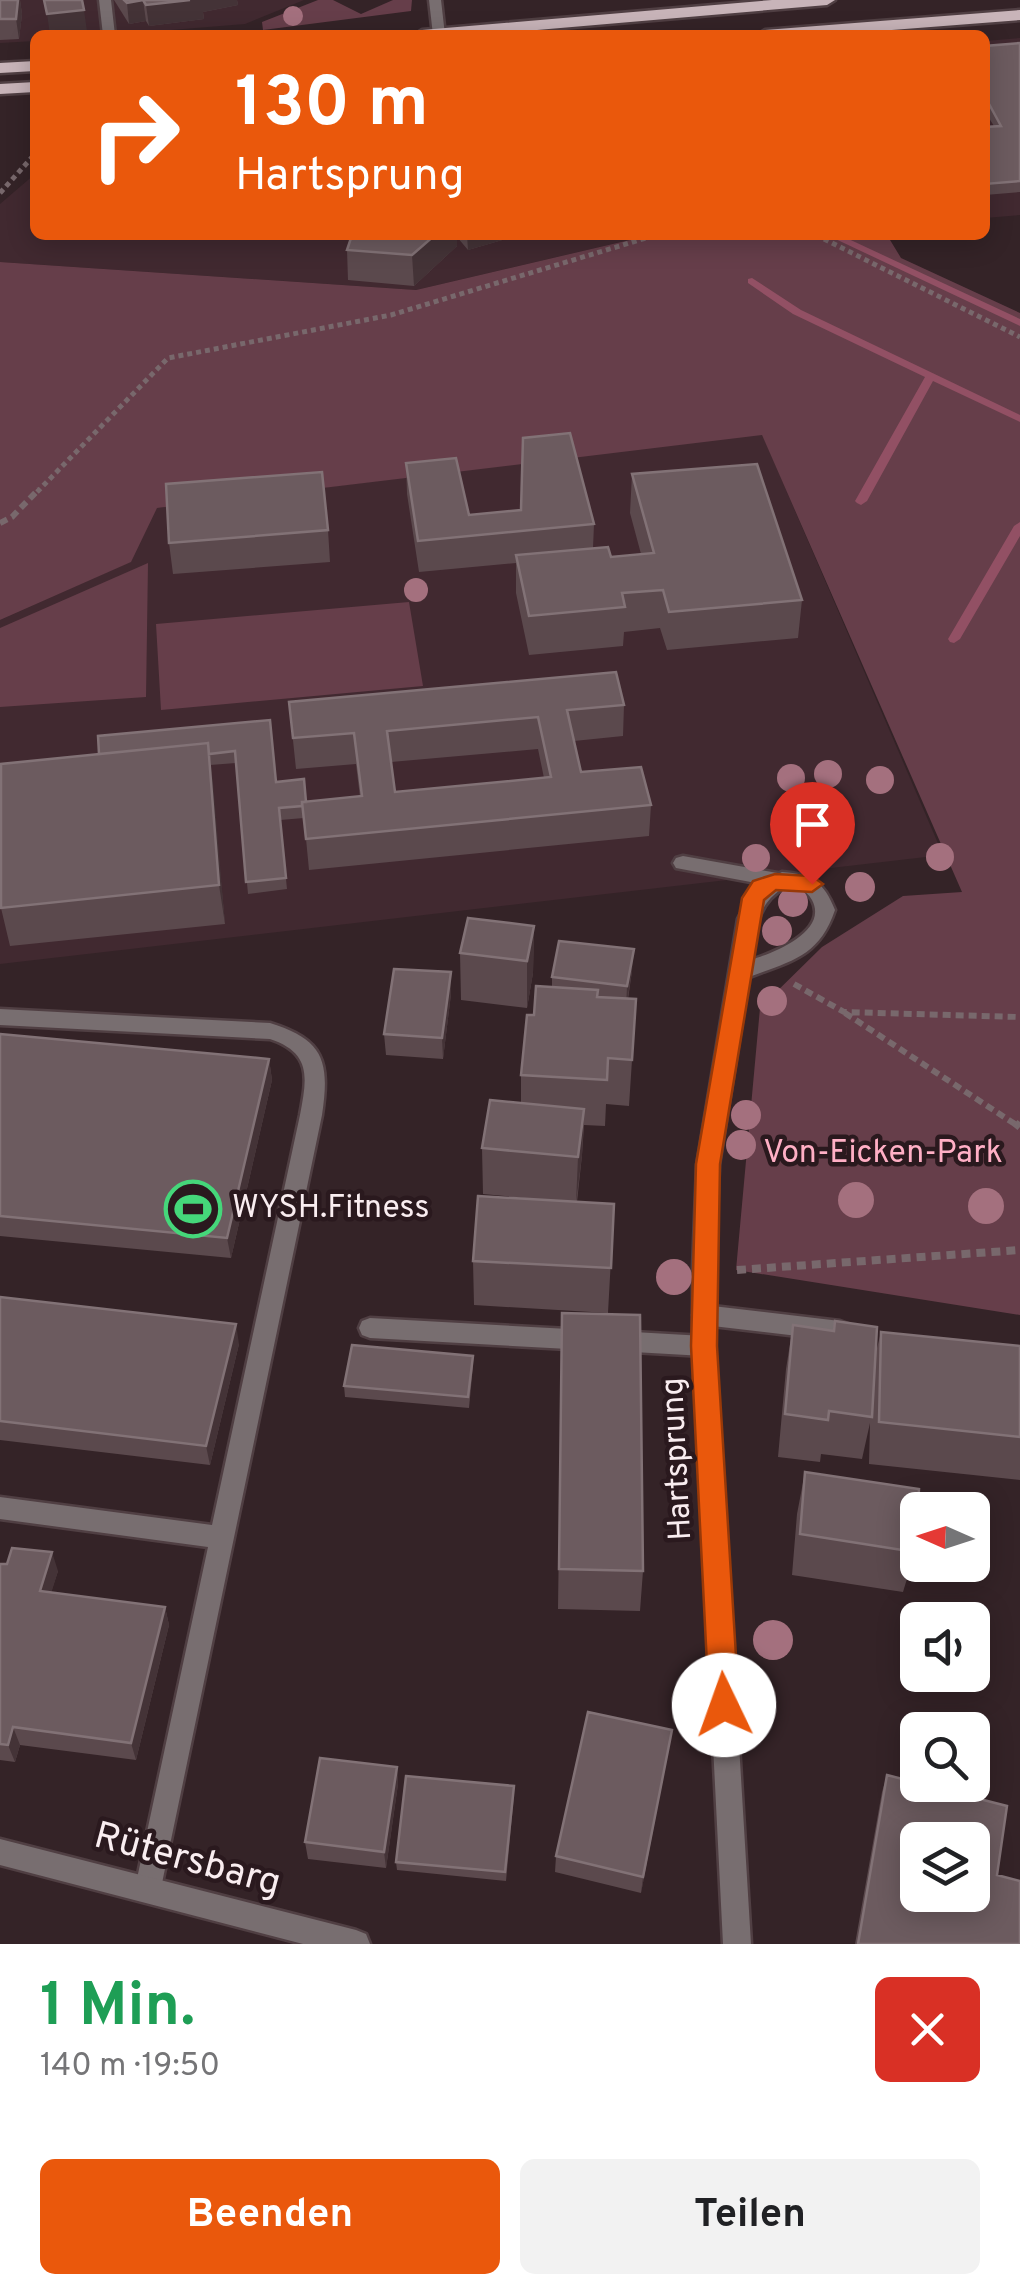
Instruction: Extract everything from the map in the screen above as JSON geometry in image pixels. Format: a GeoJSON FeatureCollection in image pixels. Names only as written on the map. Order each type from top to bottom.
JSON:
{"type":"FeatureCollection","features":[{"type":"Feature","properties":{"kind":"main road"},"geometry":{"type":"LineString","coordinates":[[486,30],[827,0]]}},
{"type":"Feature","properties":{"kind":"main road"},"geometry":{"type":"LineString","coordinates":[[833,30],[1020,16]]}},
{"type":"Feature","properties":{"kind":"main road"},"geometry":{"type":"LineString","coordinates":[[0,68],[30,66]]}},
{"type":"Feature","properties":{"kind":"main road"},"geometry":{"type":"LineString","coordinates":[[0,89],[30,87]]}},
{"type":"Feature","properties":{"kind":"street"},"geometry":{"type":"LineString","coordinates":[[105,0],[108,30]]}},
{"type":"Feature","properties":{"kind":"street"},"geometry":{"type":"LineString","coordinates":[[435,0],[440,30]]}},
{"type":"Feature","properties":{"kind":"street"},"geometry":{"type":"LineString","coordinates":[[683,863],[812,884],[828,904],[824,922],[809,940],[773,964],[738,973]]}},
{"type":"Feature","properties":{"kind":"street","name":"Hartsprung"},"geometry":{"type":"LineString","coordinates":[[737,1944],[704,1346],[708,1164],[753,898],[761,887],[782,881]]}},
{"type":"Feature","properties":{"kind":"street"},"geometry":{"type":"LineString","coordinates":[[0,1017],[270,1031],[298,1038],[312,1056],[316,1084],[311,1115],[148,1888]]}},
{"type":"Feature","properties":{"kind":"street"},"geometry":{"type":"LineString","coordinates":[[704,1315],[840,1331]]}},
{"type":"Feature","properties":{"kind":"street"},"geometry":{"type":"LineString","coordinates":[[370,1328],[704,1346]]}},
{"type":"Feature","properties":{"kind":"street"},"geometry":{"type":"LineString","coordinates":[[0,1508],[224,1538]]}},
{"type":"Feature","properties":{"kind":"street","name":"Rütersbarg"},"geometry":{"type":"LineString","coordinates":[[0,1852],[356,1944]]}},
{"type":"Feature","properties":{"kind":"path"},"geometry":{"type":"LineString","coordinates":[[0,193],[30,160]]}},
{"type":"Feature","properties":{"kind":"path"},"geometry":{"type":"LineString","coordinates":[[0,523],[12,517],[168,358],[391,315],[639,240]]}},
{"type":"Feature","properties":{"kind":"path"},"geometry":{"type":"LineString","coordinates":[[826,240],[1020,338]]}},
{"type":"Feature","properties":{"kind":"path"},"geometry":{"type":"LineString","coordinates":[[773,964],[785,979],[844,1012],[1020,1127]]}},
{"type":"Feature","properties":{"kind":"path"},"geometry":{"type":"LineString","coordinates":[[844,1012],[1020,1017]]}},
{"type":"Feature","properties":{"kind":"path"},"geometry":{"type":"LineString","coordinates":[[704,1269],[903,1261],[1020,1250]]}},
{"type":"Feature","properties":{"kind":"shaded area"},"geometry":{"type":"Polygon","coordinates":[[[0,0],[304,0],[245,24],[171,30],[30,30],[30,41],[0,43],[0,0]]]}},
{"type":"Feature","properties":{"kind":"shaded area"},"geometry":{"type":"Polygon","coordinates":[[[1020,38],[1020,215],[990,218],[990,41],[1020,38]]]}},
{"type":"Feature","properties":{"kind":"shaded area"},"geometry":{"type":"Polygon","coordinates":[[[30,178],[30,240],[630,240],[416,290],[0,262],[0,204],[30,178]]]}},
{"type":"Feature","properties":{"kind":"shaded area"},"geometry":{"type":"Polygon","coordinates":[[[762,434],[943,855],[0,964],[0,620],[130,562],[156,508],[762,434]]]}},
{"type":"Feature","properties":{"kind":"green space"},"geometry":{"type":"Polygon","coordinates":[[[318,0],[333,0],[361,14],[393,0],[412,0],[411,11],[263,30],[262,22],[318,0]]]}},
{"type":"Feature","properties":{"kind":"green space","name":"Von-Eicken-Park"},"geometry":{"type":"Polygon","coordinates":[[[630,240],[890,240],[901,258],[1020,313],[1020,1315],[736,1270],[760,1008],[822,947],[903,896],[962,892],[762,435],[157,508],[131,562],[0,620],[0,262],[416,290],[630,240]]]}},
{"type":"Feature","properties":{"kind":"green space"},"geometry":{"type":"Polygon","coordinates":[[[148,563],[146,697],[0,707],[0,628],[148,563]]]}},
{"type":"Feature","properties":{"kind":"green space"},"geometry":{"type":"Polygon","coordinates":[[[409,602],[423,686],[161,710],[156,624],[409,602]]]}},
{"type":"Feature","properties":{"kind":"building"},"geometry":{"type":"Polygon","coordinates":[[[0,0],[18,0],[16,19],[0,19],[0,0]]]}},
{"type":"Feature","properties":{"kind":"building"},"geometry":{"type":"Polygon","coordinates":[[[44,0],[82,0],[84,10],[47,14],[44,0]]]}},
{"type":"Feature","properties":{"kind":"building"},"geometry":{"type":"Polygon","coordinates":[[[143,0],[190,0],[146,5],[143,0]]]}},
{"type":"Feature","properties":{"kind":"building"},"geometry":{"type":"Polygon","coordinates":[[[1020,43],[1020,181],[990,184],[990,127],[1001,126],[990,106],[990,46],[1020,43]]]}},
{"type":"Feature","properties":{"kind":"building"},"geometry":{"type":"Polygon","coordinates":[[[350,240],[429,240],[412,255],[347,250],[350,240]]]}},
{"type":"Feature","properties":{"kind":"building"},"geometry":{"type":"Polygon","coordinates":[[[570,433],[594,524],[418,541],[406,463],[456,458],[469,515],[521,510],[523,438],[570,433]]]}},
{"type":"Feature","properties":{"kind":"building"},"geometry":{"type":"Polygon","coordinates":[[[757,464],[802,600],[669,612],[663,590],[622,593],[625,607],[529,616],[516,555],[608,547],[611,557],[654,553],[632,474],[757,464]]]}},
{"type":"Feature","properties":{"kind":"building"},"geometry":{"type":"Polygon","coordinates":[[[322,472],[328,530],[169,543],[166,484],[322,472]]]}},
{"type":"Feature","properties":{"kind":"building"},"geometry":{"type":"Polygon","coordinates":[[[616,672],[624,705],[567,710],[581,772],[641,767],[651,805],[306,839],[302,802],[362,796],[354,733],[293,738],[289,702],[616,672]],[[538,717],[387,731],[395,792],[551,777],[538,717]]]}},
{"type":"Feature","properties":{"kind":"building"},"geometry":{"type":"Polygon","coordinates":[[[270,720],[276,782],[304,779],[306,802],[302,806],[279,808],[286,878],[246,882],[235,751],[209,754],[208,743],[99,754],[98,736],[270,720]]]}},
{"type":"Feature","properties":{"kind":"building"},"geometry":{"type":"Polygon","coordinates":[[[208,743],[219,885],[1,908],[1,764],[208,743]]]}},
{"type":"Feature","properties":{"kind":"building"},"geometry":{"type":"Polygon","coordinates":[[[468,918],[534,926],[527,961],[460,953],[468,918]]]}},
{"type":"Feature","properties":{"kind":"building"},"geometry":{"type":"Polygon","coordinates":[[[559,941],[634,949],[627,986],[552,977],[559,941]]]}},
{"type":"Feature","properties":{"kind":"building"},"geometry":{"type":"Polygon","coordinates":[[[394,969],[451,972],[442,1038],[384,1034],[394,969]]]}},
{"type":"Feature","properties":{"kind":"building"},"geometry":{"type":"Polygon","coordinates":[[[536,986],[598,990],[597,997],[636,999],[632,1060],[608,1058],[607,1080],[521,1075],[527,1015],[534,1015],[536,986]]]}},
{"type":"Feature","properties":{"kind":"building"},"geometry":{"type":"Polygon","coordinates":[[[0,1034],[269,1059],[227,1238],[0,1216],[0,1034]]]}},
{"type":"Feature","properties":{"kind":"building"},"geometry":{"type":"Polygon","coordinates":[[[490,1100],[584,1109],[578,1157],[482,1148],[490,1100]]]}},
{"type":"Feature","properties":{"kind":"building"},"geometry":{"type":"Polygon","coordinates":[[[478,1196],[614,1204],[611,1268],[473,1261],[478,1196]]]}},
{"type":"Feature","properties":{"kind":"building"},"geometry":{"type":"Polygon","coordinates":[[[0,1297],[236,1324],[206,1446],[0,1421],[0,1297]]]}},
{"type":"Feature","properties":{"kind":"building"},"geometry":{"type":"Polygon","coordinates":[[[562,1313],[640,1315],[643,1571],[559,1569],[562,1313]]]}},
{"type":"Feature","properties":{"kind":"building"},"geometry":{"type":"Polygon","coordinates":[[[835,1321],[877,1327],[872,1417],[829,1411],[828,1420],[785,1414],[793,1325],[834,1331],[835,1321]]]}},
{"type":"Feature","properties":{"kind":"building"},"geometry":{"type":"Polygon","coordinates":[[[881,1332],[1020,1346],[1020,1437],[879,1422],[881,1332]]]}},
{"type":"Feature","properties":{"kind":"building"},"geometry":{"type":"Polygon","coordinates":[[[352,1345],[473,1356],[468,1397],[344,1386],[352,1345]]]}},
{"type":"Feature","properties":{"kind":"building"},"geometry":{"type":"Polygon","coordinates":[[[805,1472],[919,1489],[900,1492],[900,1550],[800,1534],[805,1472]]]}},
{"type":"Feature","properties":{"kind":"building"},"geometry":{"type":"Polygon","coordinates":[[[12,1548],[52,1552],[40,1591],[165,1607],[131,1743],[13,1727],[8,1745],[0,1744],[0,1564],[7,1564],[12,1548]]]}},
{"type":"Feature","properties":{"kind":"building"},"geometry":{"type":"Polygon","coordinates":[[[588,1712],[672,1730],[643,1877],[556,1856],[588,1712]]]}},
{"type":"Feature","properties":{"kind":"building"},"geometry":{"type":"Polygon","coordinates":[[[320,1758],[397,1767],[384,1852],[305,1842],[320,1758]]]}},
{"type":"Feature","properties":{"kind":"building"},"geometry":{"type":"Polygon","coordinates":[[[887,1775],[900,1778],[900,1802],[990,1802],[1007,1806],[997,1875],[1020,1881],[1020,1944],[858,1944],[887,1775]]]}},
{"type":"Feature","properties":{"kind":"building"},"geometry":{"type":"Polygon","coordinates":[[[406,1776],[514,1786],[505,1872],[396,1862],[406,1776]]]}},
{"type":"Feature","properties":{"kind":"waterway"},"geometry":{"type":"LineString","coordinates":[[843,240],[1020,323]]}},
{"type":"Feature","properties":{"kind":"waterway"},"geometry":{"type":"LineString","coordinates":[[752,281],[797,312],[1020,419]]}},
{"type":"Feature","properties":{"kind":"waterway"},"geometry":{"type":"LineString","coordinates":[[861,501],[930,377]]}},
{"type":"Feature","properties":{"kind":"waterway"},"geometry":{"type":"LineString","coordinates":[[954,639],[1020,526]]}},
{"type":"Feature","properties":{"kind":"place","name":"WYSH.Fitness"},"geometry":{"type":"Point","coordinates":[193,1209]}},
{"type":"Feature","properties":{"kind":"route"},"geometry":{"type":"LineString","coordinates":[[724,1705],[704,1346],[708,1164],[753,898],[761,887],[775,882],[812,884]]}}]}
